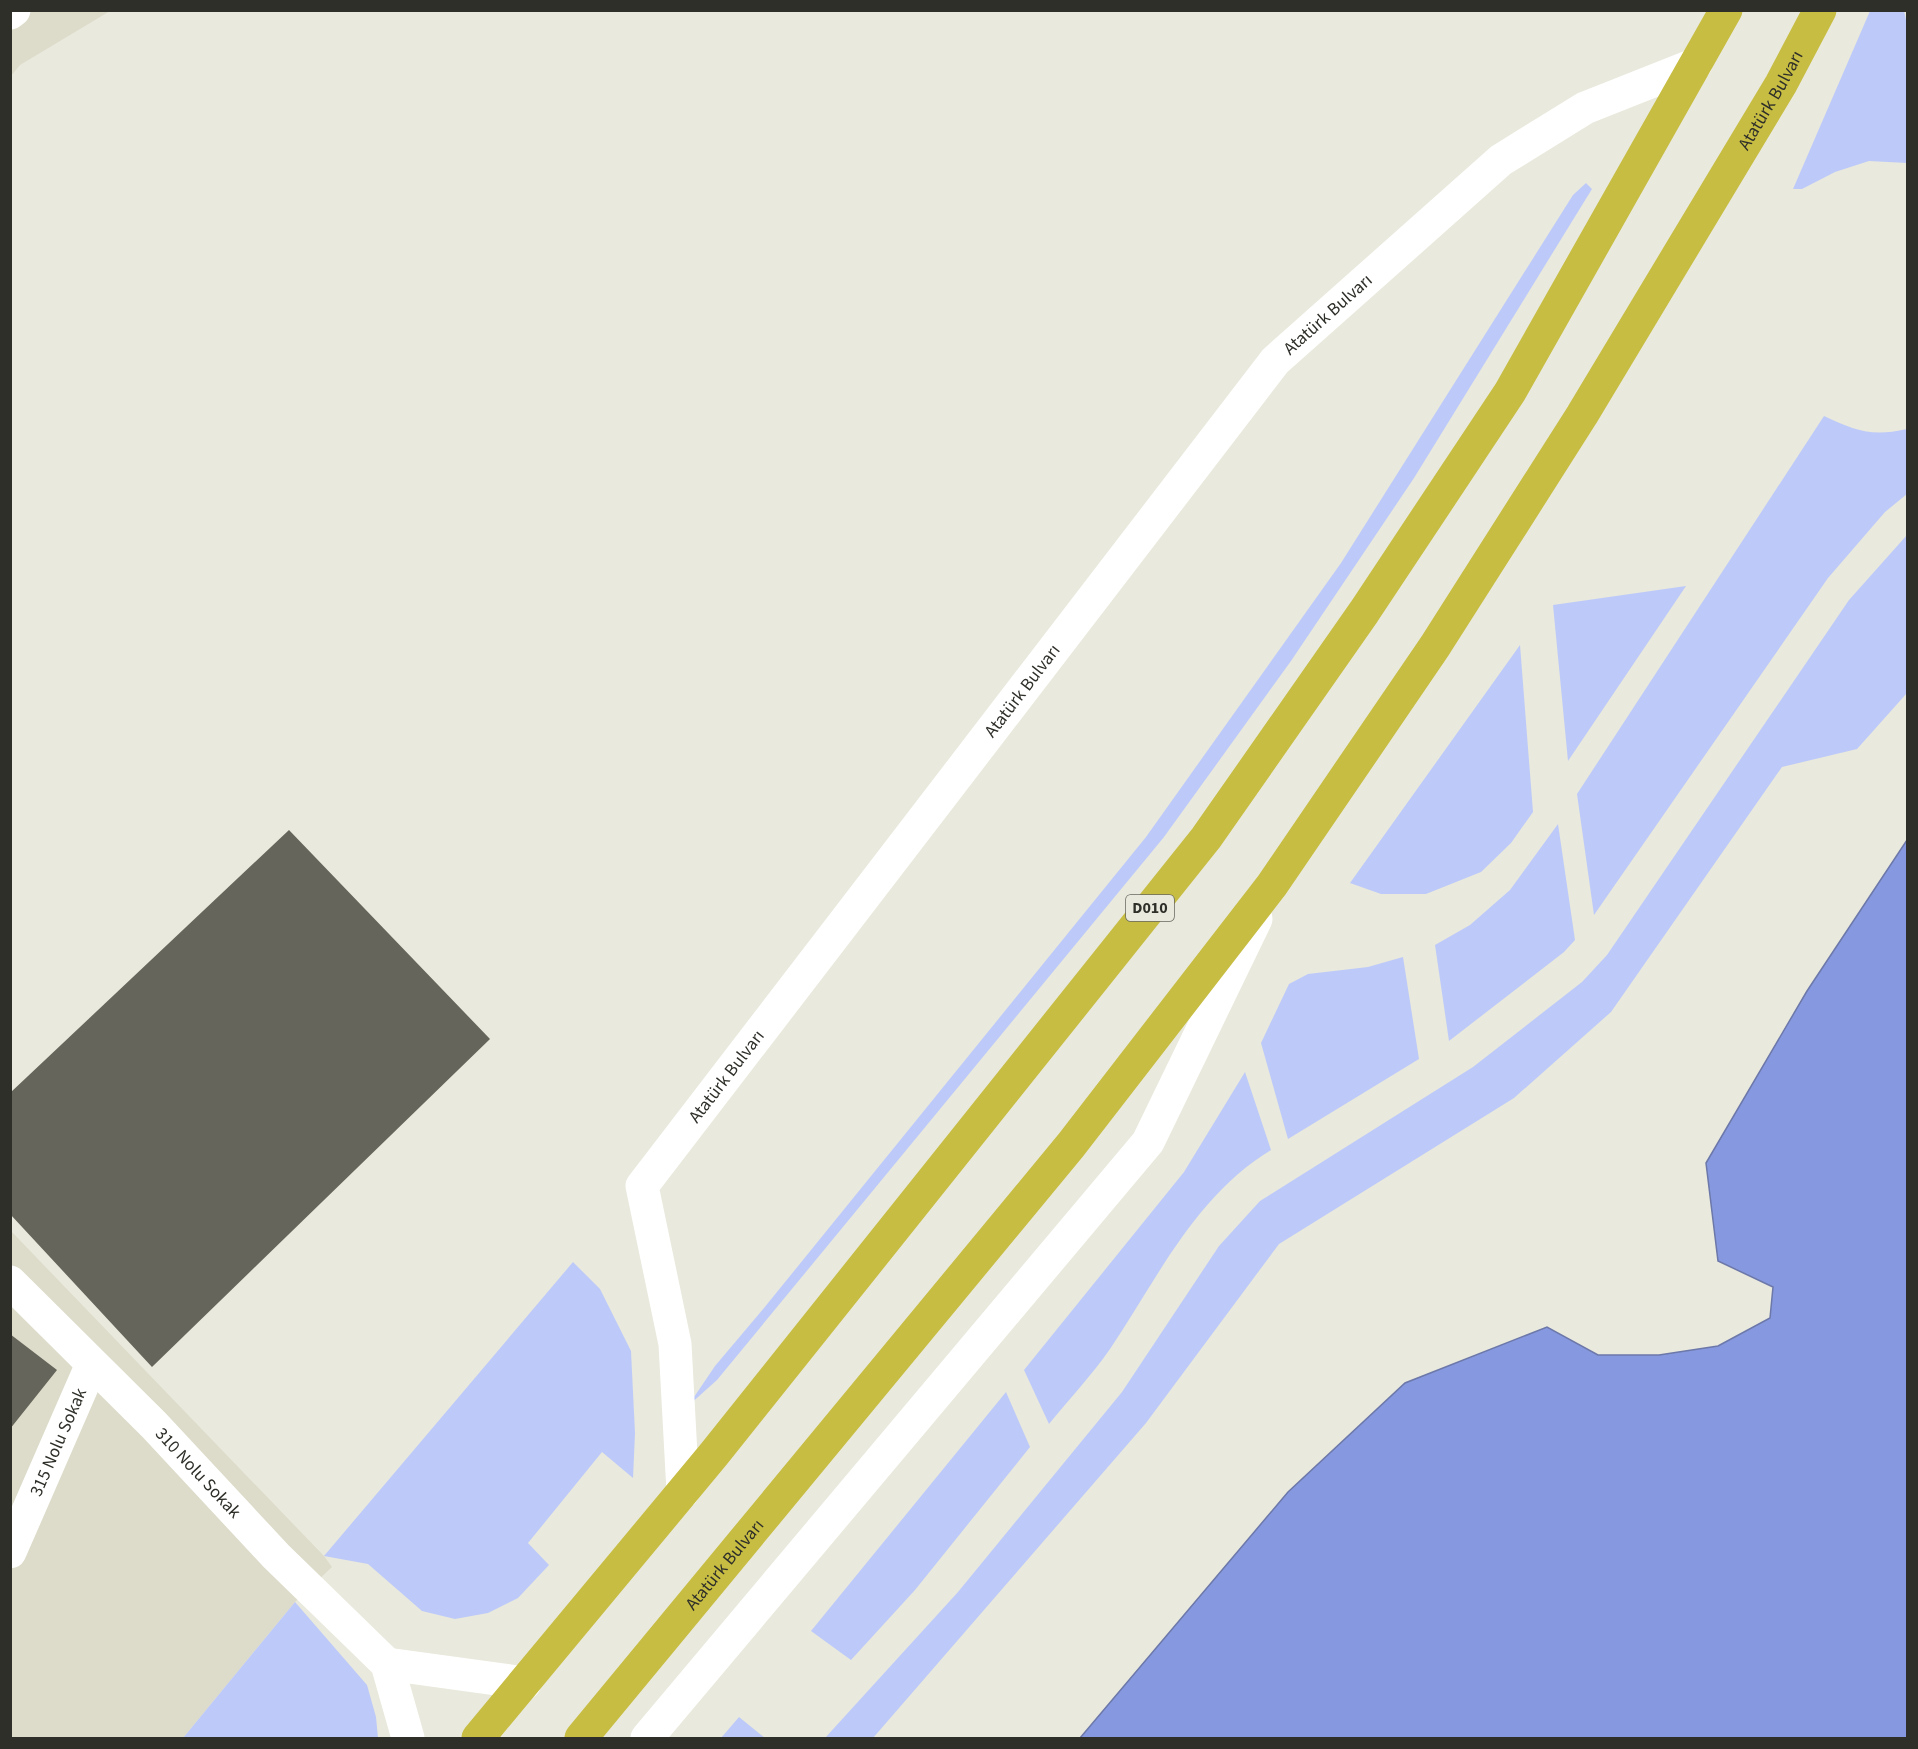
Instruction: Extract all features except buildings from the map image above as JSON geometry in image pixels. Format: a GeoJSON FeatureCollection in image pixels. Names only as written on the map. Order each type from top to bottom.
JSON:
{"type":"FeatureCollection","features":[{"type":"Feature","properties":{"kind":"highway","name":"D010"},"geometry":{"type":"LineString","coordinates":[[478,1738],[683,1492],[1206,838],[1364,612],[1510,392],[1726,10]]}},
{"type":"Feature","properties":{"kind":"highway","name":"Atatürk Bulvarı"},"geometry":{"type":"LineString","coordinates":[[580,1738],[1071,1145],[1272,885],[1435,646],[1582,415],[1781,84],[1820,10]]}},
{"type":"Feature","properties":{"kind":"street"},"geometry":{"type":"LineString","coordinates":[[10,13],[14,10]]}},
{"type":"Feature","properties":{"kind":"street","name":"Atatürk Bulvarı"},"geometry":{"type":"LineString","coordinates":[[683,1492],[675,1344],[642,1186],[1275,361],[1501,160],[1585,108],[1696,64]]}},
{"type":"Feature","properties":{"kind":"street","name":"Atatürk Bulvarı"},"geometry":{"type":"LineString","coordinates":[[647,1738],[1148,1142],[1272,885]]}},
{"type":"Feature","properties":{"kind":"street","name":"310 Nolu Sokak"},"geometry":{"type":"LineString","coordinates":[[10,1282],[154,1425],[276,1556],[387,1664],[408,1738]]}},
{"type":"Feature","properties":{"kind":"street","name":"315 Nolu Sokak"},"geometry":{"type":"LineString","coordinates":[[10,1552],[92,1364]]}},
{"type":"Feature","properties":{"kind":"street"},"geometry":{"type":"LineString","coordinates":[[387,1664],[525,1683]]}},
{"type":"Feature","properties":{"kind":"shaded area"},"geometry":{"type":"Polygon","coordinates":[[[11,11],[110,11],[20,65],[11,76],[11,11]]]}},
{"type":"Feature","properties":{"kind":"shaded area"},"geometry":{"type":"Polygon","coordinates":[[[1870,11],[1904,11],[1907,24],[1907,163],[1869,161],[1835,172],[1802,189],[1793,189],[1870,11]]]}},
{"type":"Feature","properties":{"kind":"shaded area"},"geometry":{"type":"Polygon","coordinates":[[[1586,183],[1592,189],[1414,478],[1291,661],[1164,837],[717,1380],[688,1406],[715,1366],[1146,837],[1341,563],[1573,195],[1586,183]]]}},
{"type":"Feature","properties":{"kind":"shaded area"},"geometry":{"type":"Polygon","coordinates":[[[1824,416],[1864,431],[1884,432],[1907,429],[1907,494],[1885,512],[1828,578],[1594,915],[1577,794],[1824,416]]]}},
{"type":"Feature","properties":{"kind":"shaded area"},"geometry":{"type":"Polygon","coordinates":[[[1907,535],[1907,693],[1857,749],[1782,767],[1611,1012],[1514,1098],[1279,1244],[1146,1423],[873,1738],[825,1738],[958,1592],[1122,1392],[1219,1246],[1260,1201],[1473,1067],[1582,982],[1607,955],[1849,600],[1907,535]]]}},
{"type":"Feature","properties":{"kind":"shaded area"},"geometry":{"type":"Polygon","coordinates":[[[1686,586],[1568,761],[1553,605],[1686,586]]]}},
{"type":"Feature","properties":{"kind":"shaded area"},"geometry":{"type":"Polygon","coordinates":[[[1520,645],[1533,812],[1511,843],[1481,872],[1426,894],[1381,894],[1350,883],[1520,645]]]}},
{"type":"Feature","properties":{"kind":"shaded area"},"geometry":{"type":"Polygon","coordinates":[[[1558,824],[1575,940],[1564,952],[1449,1041],[1435,945],[1470,925],[1510,890],[1558,824]]]}},
{"type":"Feature","properties":{"kind":"shaded area"},"geometry":{"type":"Polygon","coordinates":[[[1907,840],[1907,1738],[1080,1738],[1288,1492],[1405,1383],[1547,1327],[1598,1355],[1659,1355],[1718,1346],[1770,1318],[1773,1287],[1718,1261],[1706,1163],[1807,991],[1907,840]]]}},
{"type":"Feature","properties":{"kind":"shaded area"},"geometry":{"type":"Polygon","coordinates":[[[1403,957],[1419,1059],[1288,1139],[1261,1043],[1289,984],[1308,974],[1368,967],[1403,957]]]}},
{"type":"Feature","properties":{"kind":"shaded area"},"geometry":{"type":"Polygon","coordinates":[[[1245,1072],[1271,1150],[1244,1169],[1199,1214],[1110,1349],[1049,1424],[1024,1370],[1184,1172],[1245,1072]]]}},
{"type":"Feature","properties":{"kind":"shaded area"},"geometry":{"type":"Polygon","coordinates":[[[10,1230],[324,1556],[332,1567],[295,1602],[183,1738],[11,1738],[10,1230]]]}},
{"type":"Feature","properties":{"kind":"shaded area"},"geometry":{"type":"Polygon","coordinates":[[[573,1262],[600,1289],[631,1351],[635,1433],[633,1478],[602,1452],[528,1543],[549,1565],[518,1598],[488,1613],[455,1619],[422,1611],[368,1564],[324,1556],[573,1262]]]}},
{"type":"Feature","properties":{"kind":"shaded area"},"geometry":{"type":"Polygon","coordinates":[[[1006,1392],[1030,1447],[915,1590],[851,1660],[811,1631],[1006,1392]]]}},
{"type":"Feature","properties":{"kind":"shaded area"},"geometry":{"type":"Polygon","coordinates":[[[295,1602],[367,1685],[376,1717],[378,1738],[183,1738],[295,1602]]]}},
{"type":"Feature","properties":{"kind":"shaded area"},"geometry":{"type":"Polygon","coordinates":[[[739,1717],[765,1738],[721,1738],[739,1717]]]}}]}
